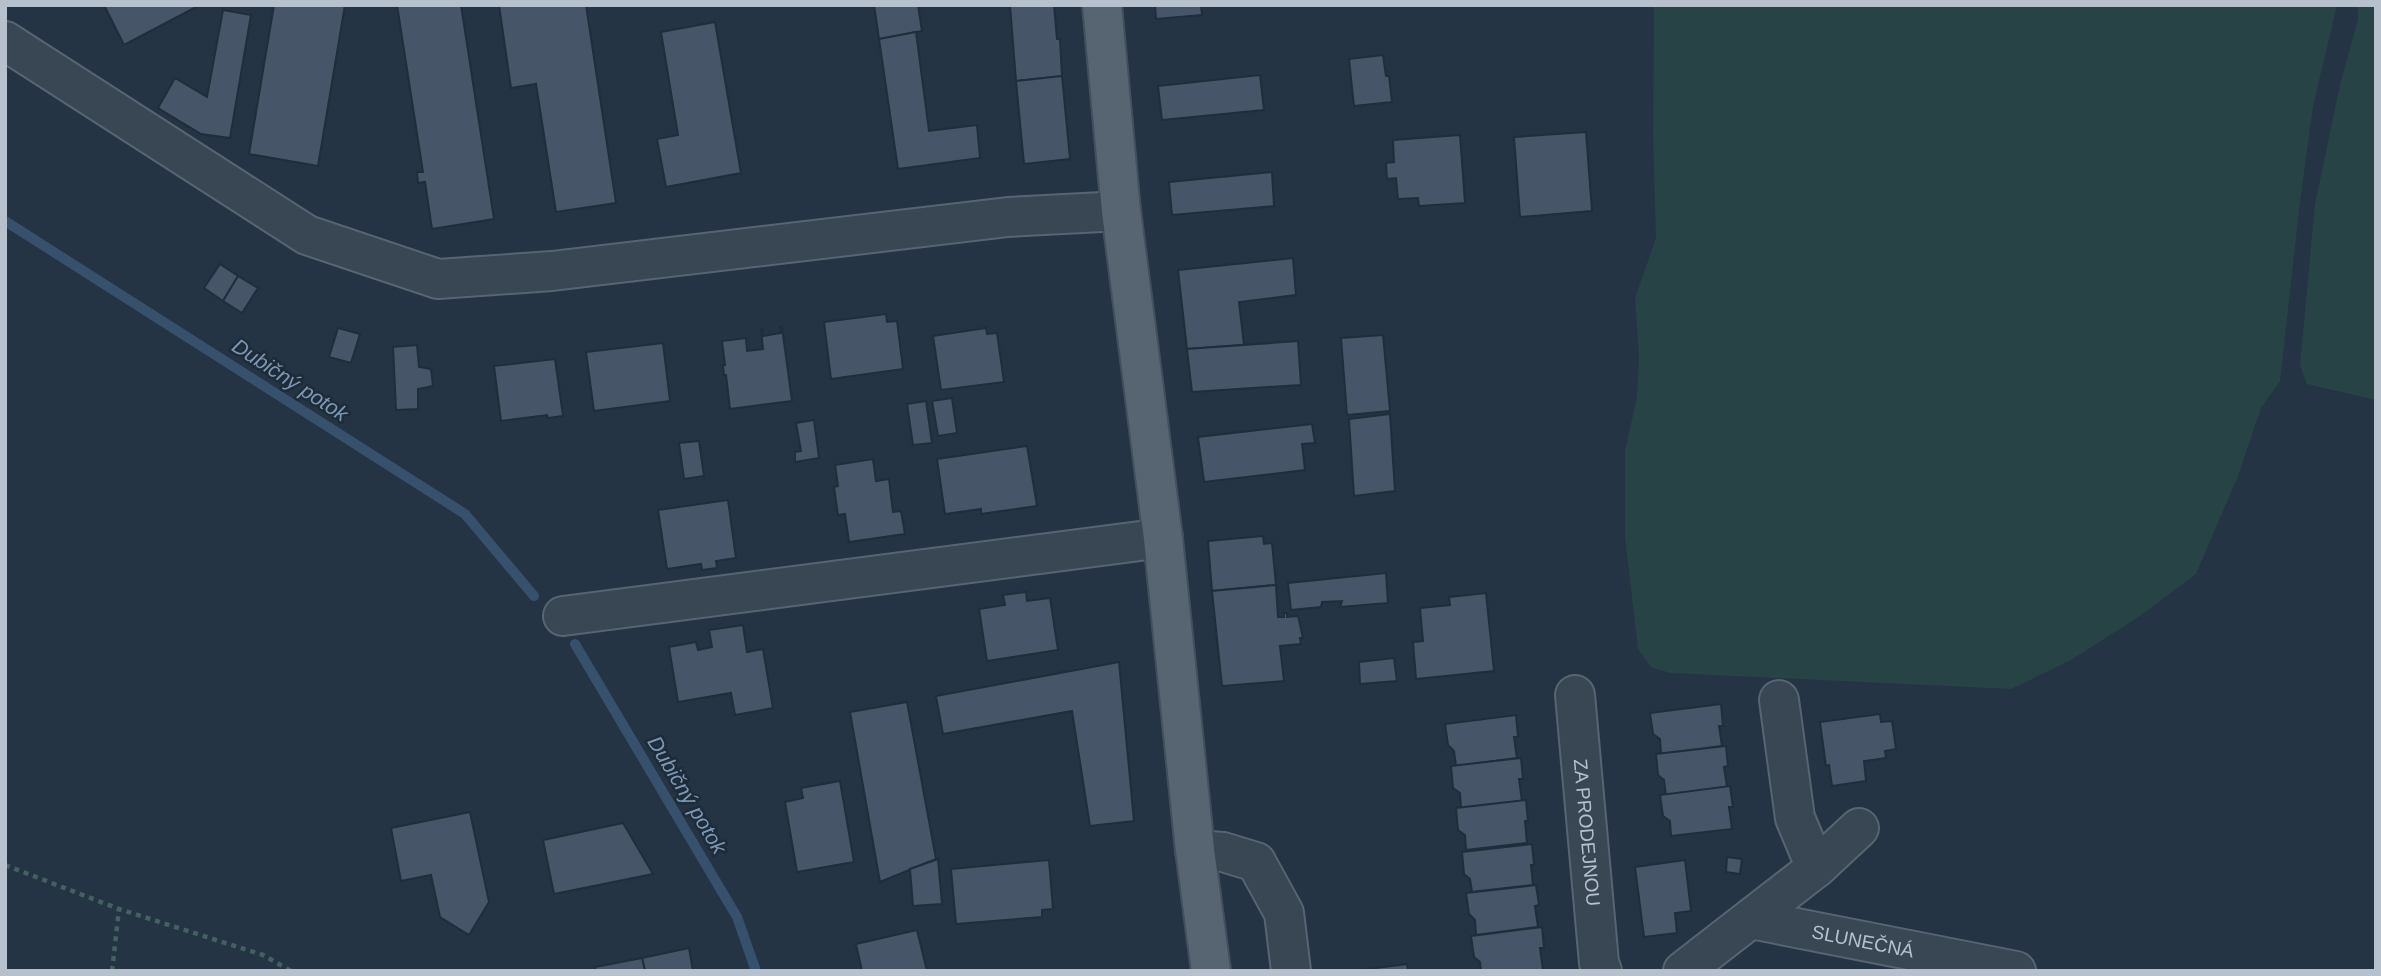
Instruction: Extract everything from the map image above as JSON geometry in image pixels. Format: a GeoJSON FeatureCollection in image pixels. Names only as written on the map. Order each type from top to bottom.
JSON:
{"type":"FeatureCollection","features":[{"type":"Feature","properties":{"kind":"main road"},"geometry":{"type":"LineString","coordinates":[[1102,5],[1121,211],[1163,538],[1195,850],[1211,971]]}},
{"type":"Feature","properties":{"kind":"street"},"geometry":{"type":"LineString","coordinates":[[5,41],[307,235],[438,279],[552,271],[1008,217],[1121,211]]}},
{"type":"Feature","properties":{"kind":"street"},"geometry":{"type":"LineString","coordinates":[[564,616],[1163,538]]}},
{"type":"Feature","properties":{"kind":"street","name":"ZA PRODEJNOU"},"geometry":{"type":"LineString","coordinates":[[1575,695],[1599,963],[1602,971]]}},
{"type":"Feature","properties":{"kind":"street"},"geometry":{"type":"LineString","coordinates":[[1779,700],[1795,818],[1810,855]]}},
{"type":"Feature","properties":{"kind":"street"},"geometry":{"type":"LineString","coordinates":[[1683,971],[1751,919],[1810,855],[1859,828]]}},
{"type":"Feature","properties":{"kind":"street"},"geometry":{"type":"LineString","coordinates":[[1195,850],[1223,852],[1256,862],[1284,913],[1292,971]]}},
{"type":"Feature","properties":{"kind":"street","name":"SLUNEČNÁ"},"geometry":{"type":"LineString","coordinates":[[1751,919],[2016,971]]}},
{"type":"Feature","properties":{"kind":"path"},"geometry":{"type":"LineString","coordinates":[[5,864],[120,909],[263,955],[291,971]]}},
{"type":"Feature","properties":{"kind":"path"},"geometry":{"type":"LineString","coordinates":[[112,971],[120,909]]}},
{"type":"Feature","properties":{"kind":"green space"},"geometry":{"type":"Polygon","coordinates":[[[1654,5],[2337,5],[2313,106],[2280,381],[2261,408],[2238,476],[2196,574],[2140,616],[2071,660],[2011,689],[1670,673],[1651,667],[1638,649],[1625,537],[1625,451],[1637,397],[1639,356],[1635,298],[1656,238],[1653,136],[1654,5]]]}},
{"type":"Feature","properties":{"kind":"green space"},"geometry":{"type":"Polygon","coordinates":[[[2358,5],[2376,5],[2376,400],[2307,384],[2300,366],[2315,204],[2340,85],[2358,19],[2358,5]]]}},
{"type":"Feature","properties":{"kind":"building"},"geometry":{"type":"Polygon","coordinates":[[[104,5],[200,5],[124,45],[104,5]]]}},
{"type":"Feature","properties":{"kind":"building"},"geometry":{"type":"Polygon","coordinates":[[[274,5],[345,5],[318,166],[249,154],[274,5]]]}},
{"type":"Feature","properties":{"kind":"building"},"geometry":{"type":"Polygon","coordinates":[[[397,5],[461,5],[494,219],[432,229],[425,182],[418,183],[417,172],[423,172],[397,5]]]}},
{"type":"Feature","properties":{"kind":"building"},"geometry":{"type":"Polygon","coordinates":[[[499,5],[586,5],[616,203],[556,212],[536,84],[511,88],[499,5]]]}},
{"type":"Feature","properties":{"kind":"building"},"geometry":{"type":"Polygon","coordinates":[[[874,5],[918,5],[922,31],[879,39],[874,5]]]}},
{"type":"Feature","properties":{"kind":"building"},"geometry":{"type":"Polygon","coordinates":[[[1010,5],[1054,5],[1057,39],[1060,39],[1062,76],[1016,81],[1010,5]]]}},
{"type":"Feature","properties":{"kind":"building"},"geometry":{"type":"Polygon","coordinates":[[[1155,5],[1201,5],[1202,15],[1156,19],[1155,5]]]}},
{"type":"Feature","properties":{"kind":"building"},"geometry":{"type":"Polygon","coordinates":[[[223,10],[251,15],[230,138],[201,134],[158,108],[175,78],[207,97],[223,10]]]}},
{"type":"Feature","properties":{"kind":"building"},"geometry":{"type":"Polygon","coordinates":[[[715,22],[741,173],[666,187],[657,139],[678,135],[661,32],[715,22]]]}},
{"type":"Feature","properties":{"kind":"building"},"geometry":{"type":"Polygon","coordinates":[[[916,32],[929,131],[977,125],[980,158],[898,169],[879,39],[916,32]]]}},
{"type":"Feature","properties":{"kind":"building"},"geometry":{"type":"Polygon","coordinates":[[[1383,55],[1392,102],[1354,106],[1349,59],[1383,55]]]}},
{"type":"Feature","properties":{"kind":"building"},"geometry":{"type":"Polygon","coordinates":[[[1260,75],[1264,110],[1162,120],[1158,86],[1260,75]]]}},
{"type":"Feature","properties":{"kind":"building"},"geometry":{"type":"Polygon","coordinates":[[[1062,76],[1070,159],[1024,164],[1016,81],[1062,76]]]}},
{"type":"Feature","properties":{"kind":"building"},"geometry":{"type":"Polygon","coordinates":[[[1586,132],[1592,211],[1520,217],[1514,137],[1586,132]]]}},
{"type":"Feature","properties":{"kind":"building"},"geometry":{"type":"Polygon","coordinates":[[[1460,135],[1465,203],[1419,206],[1418,198],[1398,199],[1396,178],[1387,179],[1386,163],[1394,162],[1393,140],[1460,135]]]}},
{"type":"Feature","properties":{"kind":"building"},"geometry":{"type":"Polygon","coordinates":[[[1272,172],[1274,206],[1172,215],[1169,182],[1272,172]]]}},
{"type":"Feature","properties":{"kind":"building"},"geometry":{"type":"Polygon","coordinates":[[[1293,258],[1296,295],[1239,302],[1244,345],[1187,349],[1178,270],[1293,258]]]}},
{"type":"Feature","properties":{"kind":"building"},"geometry":{"type":"Polygon","coordinates":[[[220,264],[238,276],[223,301],[204,288],[220,264]]]}},
{"type":"Feature","properties":{"kind":"building"},"geometry":{"type":"Polygon","coordinates":[[[238,276],[258,288],[242,313],[223,301],[238,276]]]}},
{"type":"Feature","properties":{"kind":"building"},"geometry":{"type":"Polygon","coordinates":[[[886,314],[887,322],[897,321],[903,369],[831,379],[824,322],[886,314]]]}},
{"type":"Feature","properties":{"kind":"building"},"geometry":{"type":"Polygon","coordinates":[[[782,327],[792,401],[730,409],[722,341],[746,338],[747,351],[763,349],[761,330],[763,329],[763,336],[781,333],[782,327]]]}},
{"type":"Feature","properties":{"kind":"building"},"geometry":{"type":"Polygon","coordinates":[[[338,328],[360,334],[351,363],[329,357],[338,328]]]}},
{"type":"Feature","properties":{"kind":"building"},"geometry":{"type":"Polygon","coordinates":[[[986,328],[987,334],[997,333],[1004,382],[941,390],[933,336],[986,328]]]}},
{"type":"Feature","properties":{"kind":"building"},"geometry":{"type":"Polygon","coordinates":[[[1383,335],[1390,411],[1347,415],[1341,338],[1383,335]]]}},
{"type":"Feature","properties":{"kind":"building"},"geometry":{"type":"Polygon","coordinates":[[[1298,341],[1301,385],[1192,392],[1187,349],[1298,341]]]}},
{"type":"Feature","properties":{"kind":"building"},"geometry":{"type":"Polygon","coordinates":[[[663,343],[670,401],[594,411],[586,352],[663,343]]]}},
{"type":"Feature","properties":{"kind":"building"},"geometry":{"type":"Polygon","coordinates":[[[417,345],[419,367],[431,369],[433,386],[418,389],[418,409],[396,410],[393,347],[417,345]]]}},
{"type":"Feature","properties":{"kind":"building"},"geometry":{"type":"Polygon","coordinates":[[[555,359],[563,416],[548,418],[547,415],[501,421],[494,366],[555,359]]]}},
{"type":"Feature","properties":{"kind":"building"},"geometry":{"type":"Polygon","coordinates":[[[952,398],[957,433],[938,436],[932,401],[952,398]]]}},
{"type":"Feature","properties":{"kind":"building"},"geometry":{"type":"Polygon","coordinates":[[[926,401],[932,443],[913,445],[907,404],[926,401]]]}},
{"type":"Feature","properties":{"kind":"building"},"geometry":{"type":"Polygon","coordinates":[[[1390,414],[1395,491],[1354,496],[1349,419],[1390,414]]]}},
{"type":"Feature","properties":{"kind":"building"},"geometry":{"type":"Polygon","coordinates":[[[814,420],[819,458],[795,462],[795,452],[801,451],[796,423],[814,420]]]}},
{"type":"Feature","properties":{"kind":"building"},"geometry":{"type":"Polygon","coordinates":[[[1312,424],[1315,443],[1302,444],[1305,470],[1204,482],[1198,437],[1312,424]]]}},
{"type":"Feature","properties":{"kind":"building"},"geometry":{"type":"Polygon","coordinates":[[[699,441],[704,476],[684,479],[679,443],[699,441]]]}},
{"type":"Feature","properties":{"kind":"building"},"geometry":{"type":"Polygon","coordinates":[[[1027,446],[1037,506],[981,514],[981,509],[945,514],[937,459],[1027,446]]]}},
{"type":"Feature","properties":{"kind":"building"},"geometry":{"type":"Polygon","coordinates":[[[873,459],[876,481],[889,479],[893,512],[901,511],[905,534],[849,542],[845,514],[838,515],[834,487],[838,486],[835,465],[873,459]]]}},
{"type":"Feature","properties":{"kind":"building"},"geometry":{"type":"Polygon","coordinates":[[[728,500],[736,558],[716,561],[717,568],[702,570],[701,564],[667,569],[658,510],[728,500]]]}},
{"type":"Feature","properties":{"kind":"building"},"geometry":{"type":"Polygon","coordinates":[[[1263,536],[1264,544],[1272,543],[1276,585],[1212,591],[1208,541],[1263,536]]]}},
{"type":"Feature","properties":{"kind":"building"},"geometry":{"type":"Polygon","coordinates":[[[1386,573],[1388,603],[1340,607],[1342,601],[1322,602],[1321,607],[1291,610],[1288,583],[1386,573]]]}},
{"type":"Feature","properties":{"kind":"building"},"geometry":{"type":"Polygon","coordinates":[[[1276,585],[1278,617],[1284,617],[1284,613],[1287,613],[1287,617],[1298,616],[1303,638],[1300,638],[1301,644],[1280,646],[1284,681],[1222,686],[1212,591],[1276,585]]]}},
{"type":"Feature","properties":{"kind":"building"},"geometry":{"type":"Polygon","coordinates":[[[1026,592],[1027,601],[1050,598],[1058,650],[987,661],[979,609],[1005,605],[1003,595],[1026,592]]]}},
{"type":"Feature","properties":{"kind":"building"},"geometry":{"type":"Polygon","coordinates":[[[1486,593],[1494,671],[1416,679],[1413,642],[1423,641],[1420,608],[1450,605],[1449,597],[1486,593]]]}},
{"type":"Feature","properties":{"kind":"building"},"geometry":{"type":"Polygon","coordinates":[[[743,625],[747,652],[763,649],[773,708],[735,715],[731,693],[678,702],[669,647],[696,642],[698,650],[712,647],[709,630],[743,625]]]}},
{"type":"Feature","properties":{"kind":"building"},"geometry":{"type":"Polygon","coordinates":[[[1394,658],[1397,681],[1360,684],[1359,662],[1394,658]]]}},
{"type":"Feature","properties":{"kind":"building"},"geometry":{"type":"Polygon","coordinates":[[[1119,662],[1134,821],[1090,826],[1072,711],[943,734],[936,696],[1119,662]]]}},
{"type":"Feature","properties":{"kind":"building"},"geometry":{"type":"Polygon","coordinates":[[[907,702],[936,859],[880,882],[850,712],[907,702]]]}},
{"type":"Feature","properties":{"kind":"building"},"geometry":{"type":"Polygon","coordinates":[[[1721,704],[1723,726],[1719,726],[1722,746],[1661,754],[1660,739],[1653,734],[1650,713],[1721,704]]]}},
{"type":"Feature","properties":{"kind":"building"},"geometry":{"type":"Polygon","coordinates":[[[1880,714],[1881,722],[1892,721],[1896,749],[1885,751],[1886,758],[1864,761],[1866,781],[1832,786],[1829,765],[1826,766],[1820,722],[1880,714]]]}},
{"type":"Feature","properties":{"kind":"building"},"geometry":{"type":"Polygon","coordinates":[[[1516,715],[1518,737],[1514,737],[1517,758],[1456,766],[1454,751],[1448,745],[1445,724],[1516,715]]]}},
{"type":"Feature","properties":{"kind":"building"},"geometry":{"type":"Polygon","coordinates":[[[1726,746],[1728,766],[1724,767],[1727,787],[1666,795],[1664,780],[1658,775],[1656,754],[1726,746]]]}},
{"type":"Feature","properties":{"kind":"building"},"geometry":{"type":"Polygon","coordinates":[[[1521,758],[1523,779],[1519,779],[1522,801],[1461,808],[1460,793],[1453,788],[1451,766],[1521,758]]]}},
{"type":"Feature","properties":{"kind":"building"},"geometry":{"type":"Polygon","coordinates":[[[840,781],[854,862],[797,872],[785,802],[803,798],[801,788],[840,781]]]}},
{"type":"Feature","properties":{"kind":"building"},"geometry":{"type":"Polygon","coordinates":[[[1730,786],[1732,829],[1671,836],[1670,821],[1663,816],[1660,795],[1730,786]]]}},
{"type":"Feature","properties":{"kind":"building"},"geometry":{"type":"Polygon","coordinates":[[[1526,800],[1527,843],[1466,850],[1465,835],[1458,830],[1456,808],[1526,800]]]}},
{"type":"Feature","properties":{"kind":"building"},"geometry":{"type":"Polygon","coordinates":[[[470,812],[489,902],[469,935],[440,917],[431,875],[401,881],[391,828],[470,812]]]}},
{"type":"Feature","properties":{"kind":"building"},"geometry":{"type":"Polygon","coordinates":[[[623,823],[653,874],[554,894],[543,840],[623,823]]]}},
{"type":"Feature","properties":{"kind":"building"},"geometry":{"type":"Polygon","coordinates":[[[1532,844],[1533,885],[1472,892],[1470,879],[1464,874],[1462,852],[1532,844]]]}},
{"type":"Feature","properties":{"kind":"building"},"geometry":{"type":"Polygon","coordinates":[[[1727,857],[1742,859],[1740,874],[1726,872],[1727,857]]]}},
{"type":"Feature","properties":{"kind":"building"},"geometry":{"type":"Polygon","coordinates":[[[938,859],[942,904],[913,906],[910,869],[938,859]]]}},
{"type":"Feature","properties":{"kind":"building"},"geometry":{"type":"Polygon","coordinates":[[[1049,860],[1053,909],[1042,910],[1042,917],[956,924],[951,869],[1049,860]]]}},
{"type":"Feature","properties":{"kind":"building"},"geometry":{"type":"Polygon","coordinates":[[[1685,860],[1691,911],[1675,913],[1677,933],[1644,937],[1635,867],[1685,860]]]}},
{"type":"Feature","properties":{"kind":"building"},"geometry":{"type":"Polygon","coordinates":[[[1536,885],[1538,927],[1476,935],[1475,920],[1469,914],[1466,893],[1536,885]]]}},
{"type":"Feature","properties":{"kind":"building"},"geometry":{"type":"Polygon","coordinates":[[[1542,927],[1544,948],[1540,948],[1543,970],[1481,971],[1480,962],[1474,957],[1471,936],[1542,927]]]}},
{"type":"Feature","properties":{"kind":"building"},"geometry":{"type":"Polygon","coordinates":[[[917,930],[927,971],[862,971],[856,944],[917,930]]]}},
{"type":"Feature","properties":{"kind":"building"},"geometry":{"type":"Polygon","coordinates":[[[689,948],[693,971],[645,971],[642,958],[689,948]]]}},
{"type":"Feature","properties":{"kind":"building"},"geometry":{"type":"Polygon","coordinates":[[[642,958],[645,971],[596,971],[595,967],[642,958]]]}},
{"type":"Feature","properties":{"kind":"building"},"geometry":{"type":"Polygon","coordinates":[[[1407,964],[1408,971],[1353,971],[1407,964]]]}},
{"type":"Feature","properties":{"kind":"waterway","name":"Dubičný potok"},"geometry":{"type":"LineString","coordinates":[[5,221],[465,514],[534,596]]}},
{"type":"Feature","properties":{"kind":"waterway","name":"Dubičný potok"},"geometry":{"type":"LineString","coordinates":[[575,644],[737,917],[756,971]]}}]}
